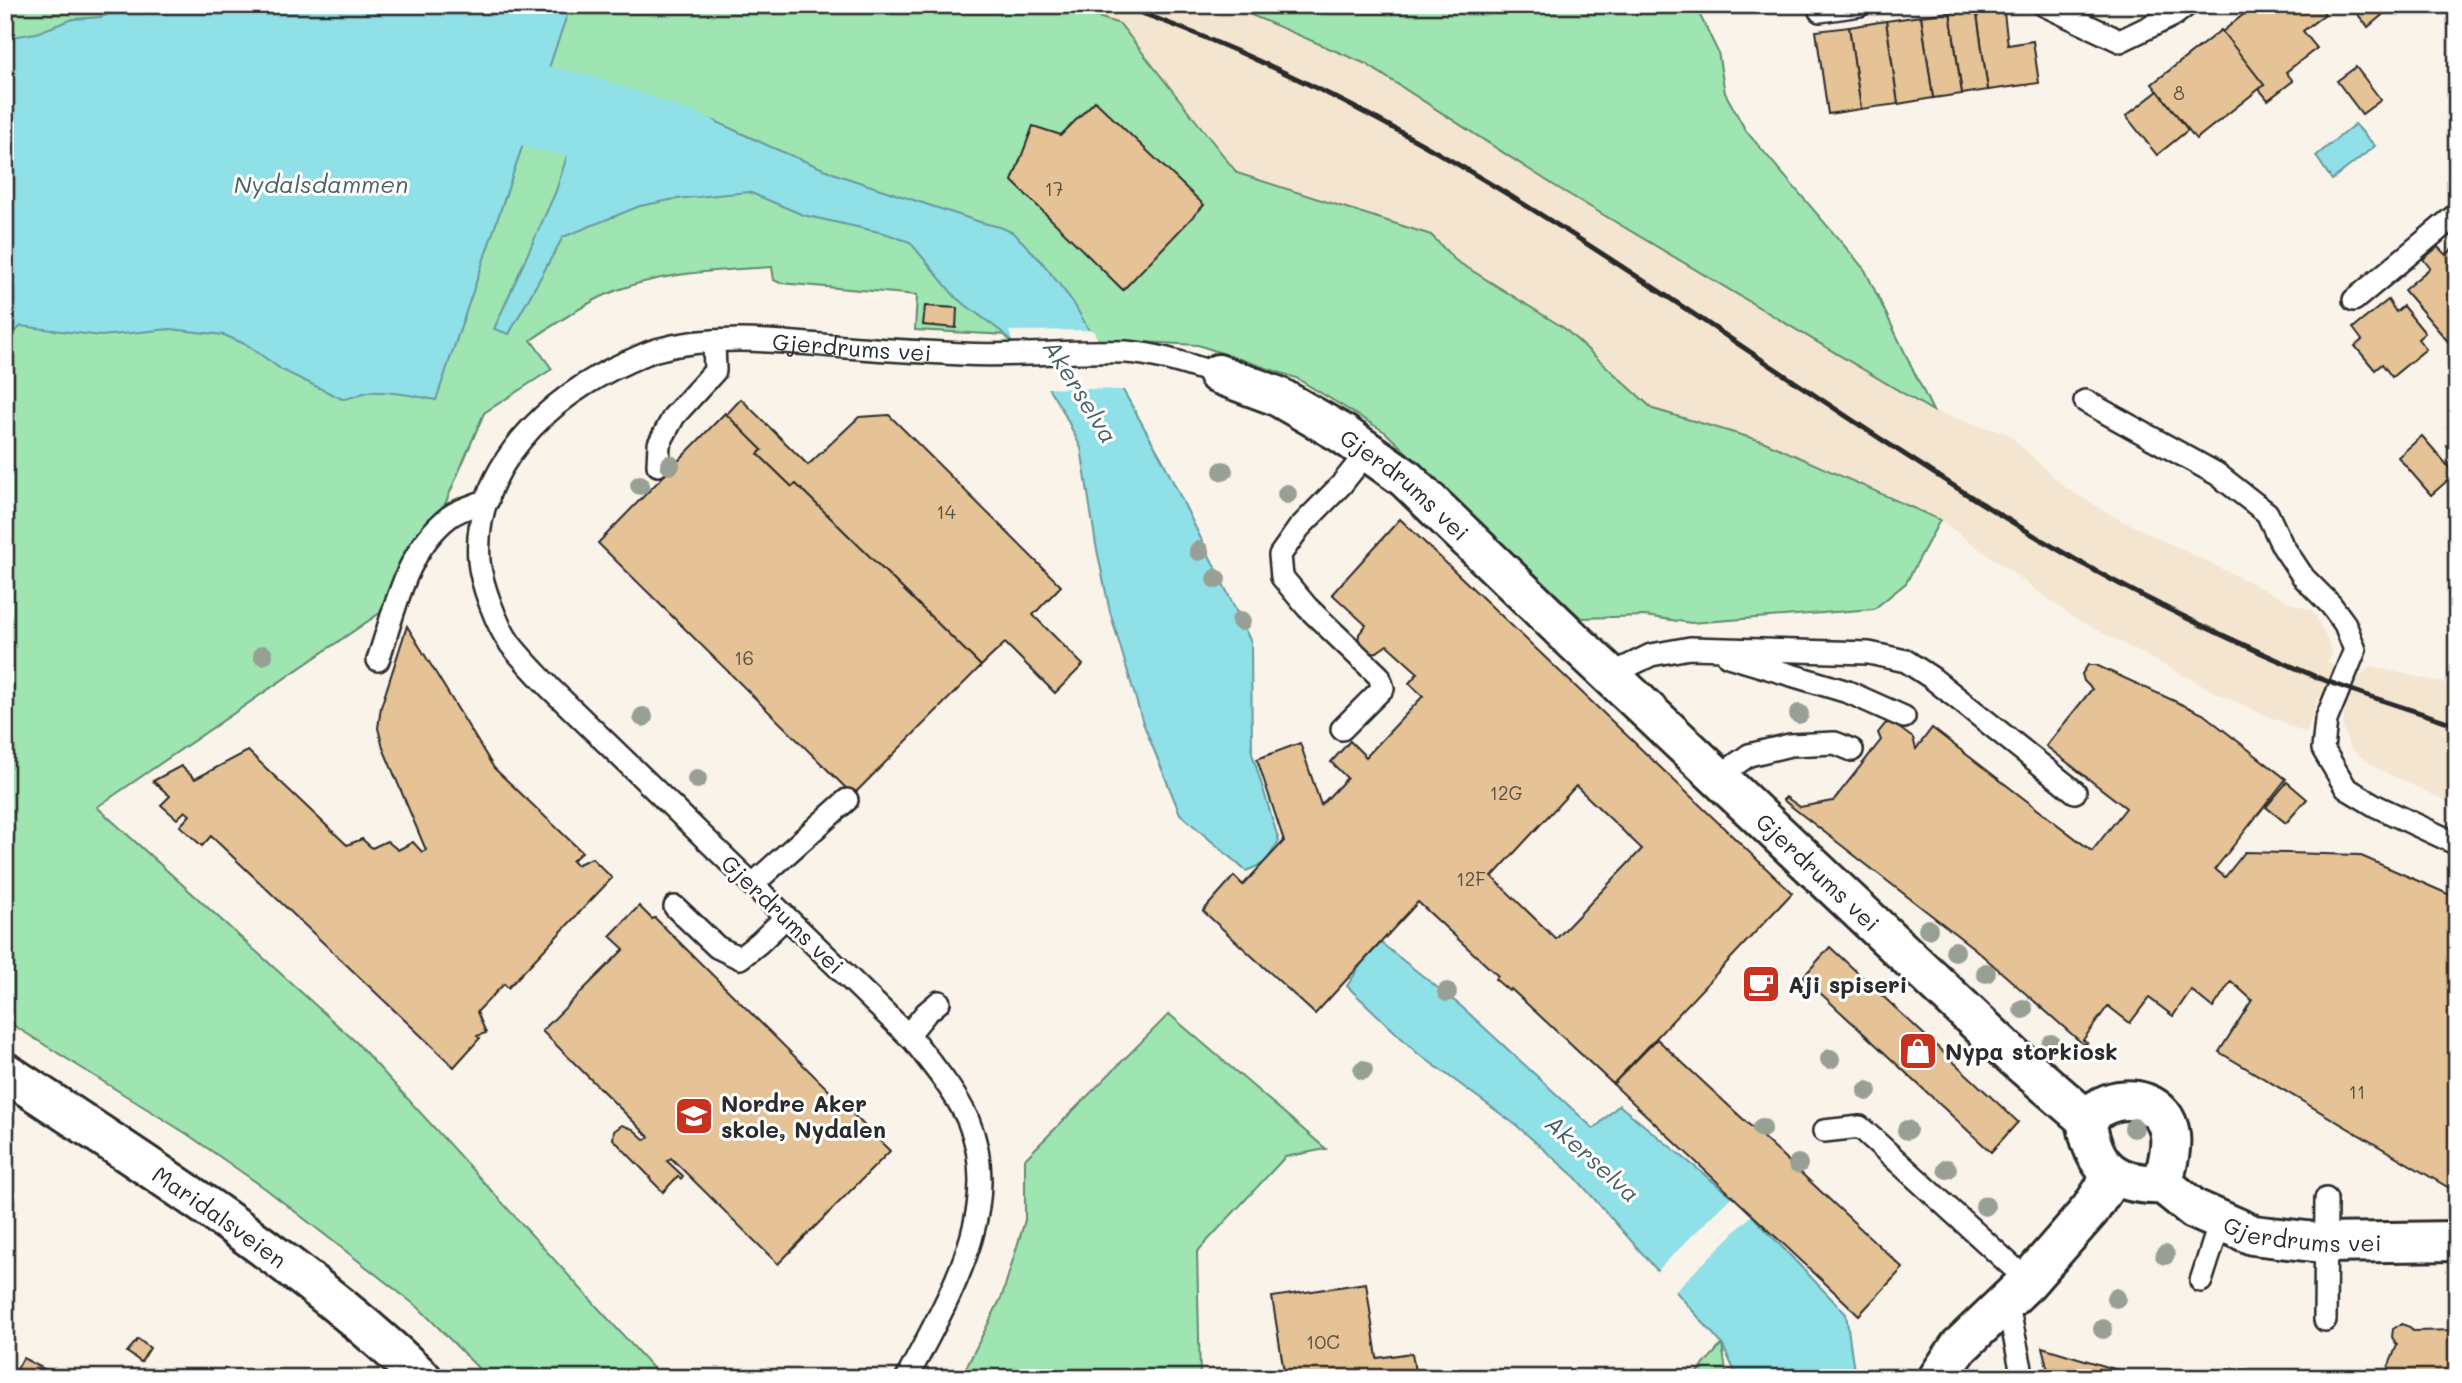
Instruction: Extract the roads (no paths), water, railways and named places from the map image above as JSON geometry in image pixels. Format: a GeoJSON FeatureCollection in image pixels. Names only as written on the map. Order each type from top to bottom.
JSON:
{"type":"FeatureCollection","features":[{"type":"Feature","properties":{"kind":"street","name":"Gjerdrums vei"},"geometry":{"type":"LineString","coordinates":[[1218,374],[1277,396],[1343,434],[1405,478],[2014,1057],[2086,1119]]}},
{"type":"Feature","properties":{"kind":"street","name":"Maridalsveien"},"geometry":{"type":"LineString","coordinates":[[5,1072],[163,1176],[249,1237],[375,1334],[422,1378]]}},
{"type":"Feature","properties":{"kind":"street"},"geometry":{"type":"LineString","coordinates":[[2126,1098],[2138,1100],[2160,1112],[2170,1136],[2163,1184],[2138,1183],[2113,1175],[2099,1162],[2090,1142],[2086,1119],[2102,1106],[2126,1098]]}},
{"type":"Feature","properties":{"kind":"street"},"geometry":{"type":"LineString","coordinates":[[1938,1378],[1959,1347],[2017,1291],[2090,1210],[2113,1175]]}},
{"type":"Feature","properties":{"kind":"street","name":"Gjerdrums vei"},"geometry":{"type":"LineString","coordinates":[[2163,1184],[2194,1209],[2253,1235],[2324,1243],[2457,1241]]}},
{"type":"Feature","properties":{"kind":"lane"},"geometry":{"type":"LineString","coordinates":[[1820,11],[1860,5]]}},
{"type":"Feature","properties":{"kind":"lane"},"geometry":{"type":"LineString","coordinates":[[2044,5],[2120,40],[2174,15],[2187,5]]}},
{"type":"Feature","properties":{"kind":"lane"},"geometry":{"type":"LineString","coordinates":[[2354,300],[2457,214]]}},
{"type":"Feature","properties":{"kind":"lane"},"geometry":{"type":"LineString","coordinates":[[658,465],[659,444],[674,416],[715,371],[714,341]]}},
{"type":"Feature","properties":{"kind":"lane","name":"Gjerdrums vei"},"geometry":{"type":"LineString","coordinates":[[907,1378],[947,1301],[968,1250],[981,1195],[979,1158],[969,1122],[953,1092],[908,1035],[550,688],[509,642],[490,602],[479,563],[480,531],[488,500],[499,472],[517,443],[551,409],[598,375],[655,350],[714,341],[769,341],[1002,356],[1127,352],[1184,363],[1218,374]]}},
{"type":"Feature","properties":{"kind":"lane"},"geometry":{"type":"LineString","coordinates":[[2085,401],[2217,474],[2267,513],[2282,545],[2304,578],[2331,605],[2345,624],[2355,650],[2326,720],[2323,749],[2333,768],[2346,788],[2376,806],[2457,844]]}},
{"type":"Feature","properties":{"kind":"lane"},"geometry":{"type":"LineString","coordinates":[[1342,729],[1384,688],[1379,676],[1307,607],[1282,577],[1280,555],[1298,528],[1341,485],[1368,451]]}},
{"type":"Feature","properties":{"kind":"lane"},"geometry":{"type":"LineString","coordinates":[[378,660],[410,565],[426,539],[450,516],[488,500]]}},
{"type":"Feature","properties":{"kind":"lane"},"geometry":{"type":"LineString","coordinates":[[1610,675],[1651,655],[1690,648],[1869,653],[1906,661],[1932,678],[2075,792]]}},
{"type":"Feature","properties":{"kind":"lane"},"geometry":{"type":"LineString","coordinates":[[1710,649],[1745,663],[1848,692],[1904,717]]}},
{"type":"Feature","properties":{"kind":"lane"},"geometry":{"type":"LineString","coordinates":[[1718,777],[1749,755],[1790,745],[1835,743],[1852,750]]}},
{"type":"Feature","properties":{"kind":"lane"},"geometry":{"type":"LineString","coordinates":[[752,885],[847,800]]}},
{"type":"Feature","properties":{"kind":"lane"},"geometry":{"type":"LineString","coordinates":[[675,907],[717,947],[740,958],[785,918]]}},
{"type":"Feature","properties":{"kind":"lane"},"geometry":{"type":"LineString","coordinates":[[908,1035],[939,1002]]}},
{"type":"Feature","properties":{"kind":"lane"},"geometry":{"type":"LineString","coordinates":[[1824,1131],[1860,1127],[2017,1291],[2023,1378]]}},
{"type":"Feature","properties":{"kind":"lane"},"geometry":{"type":"LineString","coordinates":[[2325,1320],[2326,1199]]}},
{"type":"Feature","properties":{"kind":"lane"},"geometry":{"type":"LineString","coordinates":[[2201,1281],[2221,1222]]}},
{"type":"Feature","properties":{"kind":"water","name":"Nydalsdammen"},"geometry":{"type":"Polygon","coordinates":[[[117,5],[570,6],[436,400],[377,392],[342,399],[282,370],[247,345],[224,335],[170,329],[101,336],[21,326],[15,332],[5,334],[5,38],[36,33],[73,19],[101,17],[117,5]]]}},
{"type":"Feature","properties":{"kind":"water"},"geometry":{"type":"Polygon","coordinates":[[[636,95],[717,122],[838,175],[1000,227],[1014,233],[1041,261],[1073,302],[1162,459],[1251,642],[1252,753],[1279,841],[1265,863],[1246,871],[1180,814],[1143,723],[1110,612],[1096,545],[1081,448],[1063,411],[1042,378],[1002,332],[956,298],[910,242],[884,233],[803,215],[749,192],[675,199],[640,206],[563,237],[509,334],[494,329],[556,191],[582,107],[596,106],[608,97],[636,95]]]}},
{"type":"Feature","properties":{"kind":"water"},"geometry":{"type":"Polygon","coordinates":[[[2355,124],[2375,146],[2332,180],[2316,156],[2355,124]]]}},
{"type":"Feature","properties":{"kind":"water"},"geometry":{"type":"Polygon","coordinates":[[[1381,943],[1462,1007],[1594,1129],[1619,1105],[1743,1206],[1846,1314],[1855,1378],[1738,1378],[1722,1344],[1575,1177],[1516,1125],[1416,1052],[1347,986],[1362,963],[1381,943]]]}},
{"type":"Feature","properties":{"kind":"waterway","name":"Akerselva"},"geometry":{"type":"LineString","coordinates":[[538,107],[580,116],[690,155]]}},
{"type":"Feature","properties":{"kind":"railway"},"geometry":{"type":"LineString","coordinates":[[1119,5],[1248,56],[1371,116],[1489,183],[1605,255],[1947,482],[2126,588],[2319,678],[2457,725]]}},
{"type":"Feature","properties":{"kind":"place","name":"Aji spiseri"},"geometry":{"type":"Point","coordinates":[1761,984]}},
{"type":"Feature","properties":{"kind":"place","name":"Nypa storkiosk"},"geometry":{"type":"Point","coordinates":[1918,1051]}},
{"type":"Feature","properties":{"kind":"place","name":"Nordre Aker skole, Nydalen"},"geometry":{"type":"Point","coordinates":[694,1116]}}]}
